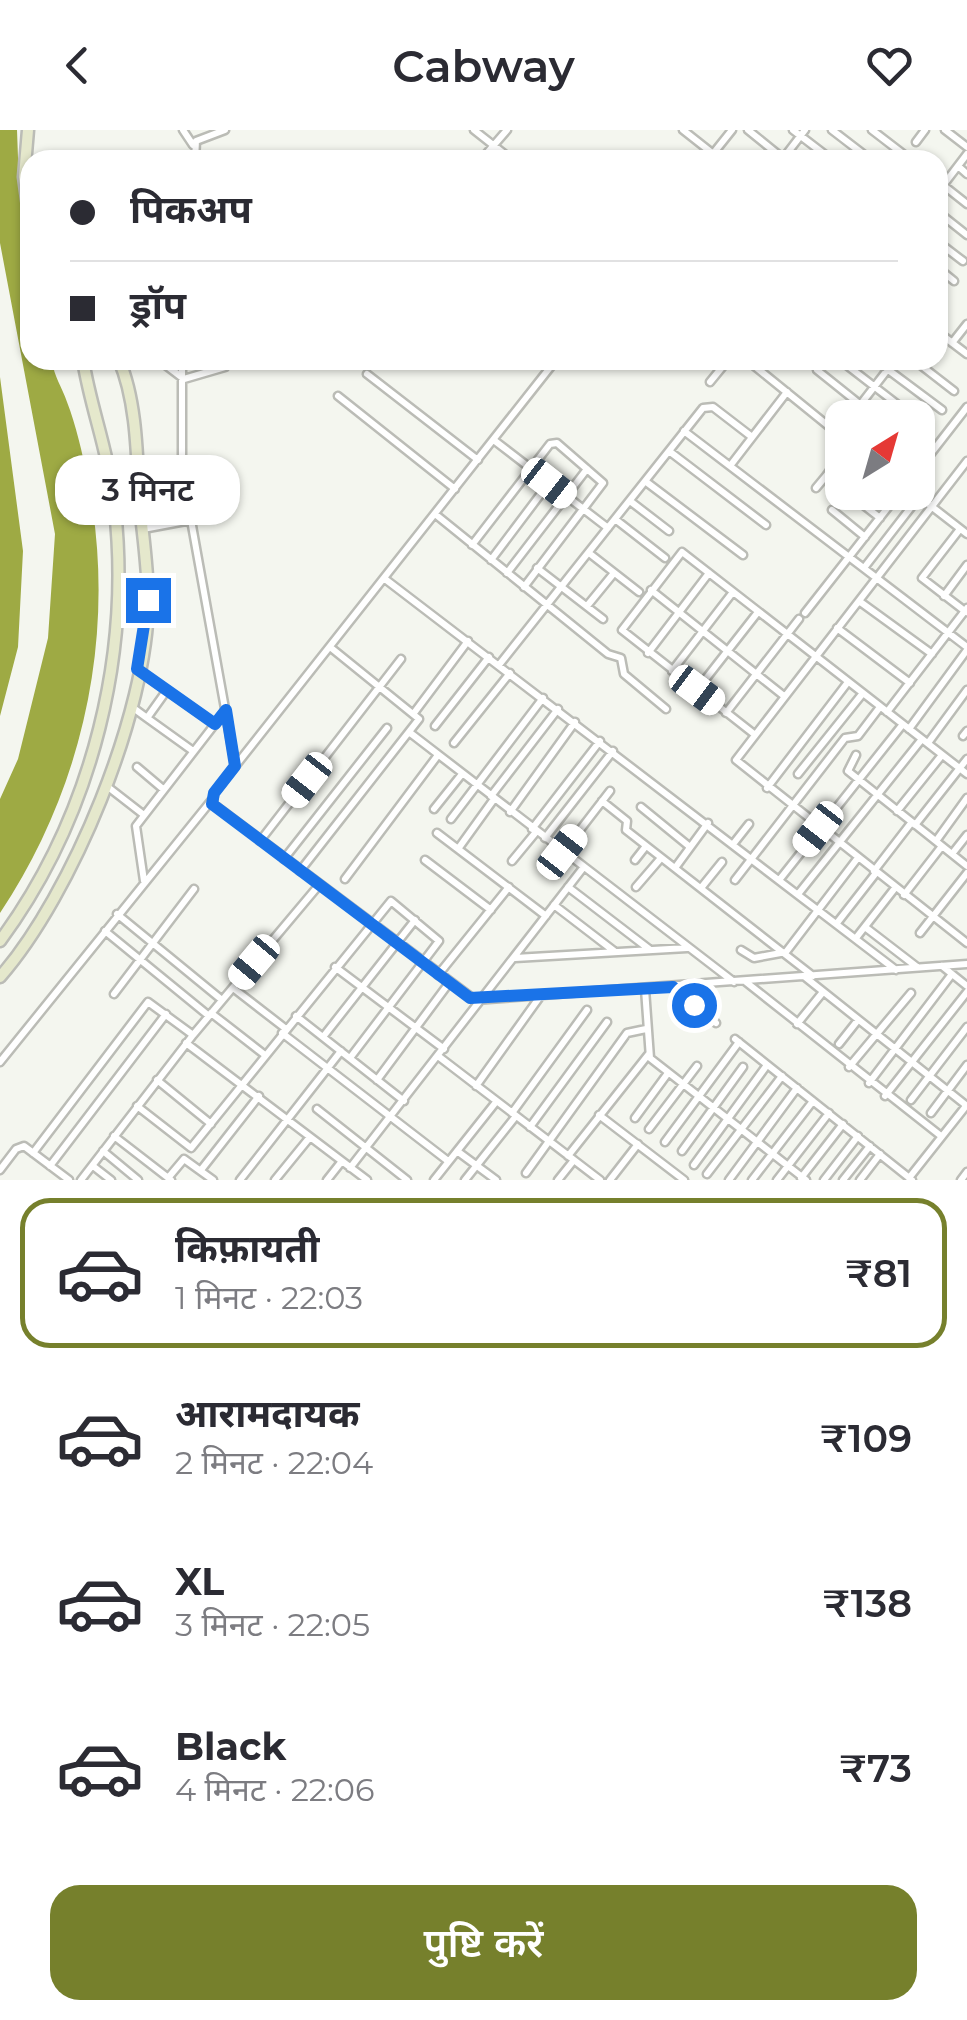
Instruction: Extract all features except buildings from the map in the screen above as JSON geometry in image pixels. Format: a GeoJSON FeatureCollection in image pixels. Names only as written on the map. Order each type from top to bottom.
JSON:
{"type":"FeatureCollection","features":[{"type":"Feature","properties":{"kind":"street"},"geometry":{"type":"LineString","coordinates":[[183,130],[194,150]]}},
{"type":"Feature","properties":{"kind":"street"},"geometry":{"type":"LineString","coordinates":[[193,144],[226,130]]}},
{"type":"Feature","properties":{"kind":"street"},"geometry":{"type":"LineString","coordinates":[[474,130],[499,150]]}},
{"type":"Feature","properties":{"kind":"street"},"geometry":{"type":"LineString","coordinates":[[491,150],[507,130]]}},
{"type":"Feature","properties":{"kind":"street"},"geometry":{"type":"LineString","coordinates":[[683,130],[704,150]]}},
{"type":"Feature","properties":{"kind":"street"},"geometry":{"type":"LineString","coordinates":[[716,150],[732,130]]}},
{"type":"Feature","properties":{"kind":"street"},"geometry":{"type":"LineString","coordinates":[[748,130],[758,133]]}},
{"type":"Feature","properties":{"kind":"street"},"geometry":{"type":"LineString","coordinates":[[794,130],[803,133]]}},
{"type":"Feature","properties":{"kind":"street"},"geometry":{"type":"LineString","coordinates":[[832,130],[853,150]]}},
{"type":"Feature","properties":{"kind":"street"},"geometry":{"type":"LineString","coordinates":[[872,130],[898,150]]}},
{"type":"Feature","properties":{"kind":"street"},"geometry":{"type":"LineString","coordinates":[[916,142],[925,130]]}},
{"type":"Feature","properties":{"kind":"street"},"geometry":{"type":"LineString","coordinates":[[945,130],[967,151],[948,177]]}},
{"type":"Feature","properties":{"kind":"street"},"geometry":{"type":"LineString","coordinates":[[958,166],[967,174]]}},
{"type":"Feature","properties":{"kind":"street"},"geometry":{"type":"LineString","coordinates":[[948,250],[962,261]]}},
{"type":"Feature","properties":{"kind":"street"},"geometry":{"type":"LineString","coordinates":[[948,276],[954,281]]}},
{"type":"Feature","properties":{"kind":"street"},"geometry":{"type":"LineString","coordinates":[[952,343],[967,324]]}},
{"type":"Feature","properties":{"kind":"street"},"geometry":{"type":"LineString","coordinates":[[948,340],[967,354]]}},
{"type":"Feature","properties":{"kind":"street"},"geometry":{"type":"LineString","coordinates":[[0,942],[44,868],[79,792],[118,640],[114,498],[85,370]]}},
{"type":"Feature","properties":{"kind":"street"},"geometry":{"type":"LineString","coordinates":[[0,978],[44,913],[108,787],[130,705],[148,600],[128,387],[122,370]]}},
{"type":"Feature","properties":{"kind":"street"},"geometry":{"type":"LineString","coordinates":[[172,370],[184,379]]}},
{"type":"Feature","properties":{"kind":"street"},"geometry":{"type":"LineString","coordinates":[[183,370],[182,462],[235,766]]}},
{"type":"Feature","properties":{"kind":"street"},"geometry":{"type":"LineString","coordinates":[[184,379],[215,370]]}},
{"type":"Feature","properties":{"kind":"street"},"geometry":{"type":"LineString","coordinates":[[0,1062],[211,801],[548,370]]}},
{"type":"Feature","properties":{"kind":"street"},"geometry":{"type":"LineString","coordinates":[[710,382],[720,370]]}},
{"type":"Feature","properties":{"kind":"street"},"geometry":{"type":"LineString","coordinates":[[760,370],[825,420]]}},
{"type":"Feature","properties":{"kind":"street"},"geometry":{"type":"LineString","coordinates":[[817,370],[855,400]]}},
{"type":"Feature","properties":{"kind":"street"},"geometry":{"type":"LineString","coordinates":[[853,370],[892,400]]}},
{"type":"Feature","properties":{"kind":"street"},"geometry":{"type":"LineString","coordinates":[[863,400],[887,370],[942,410]]}},
{"type":"Feature","properties":{"kind":"street"},"geometry":{"type":"LineString","coordinates":[[927,370],[954,391]]}},
{"type":"Feature","properties":{"kind":"street"},"geometry":{"type":"LineString","coordinates":[[367,374],[478,460]]}},
{"type":"Feature","properties":{"kind":"street"},"geometry":{"type":"LineString","coordinates":[[730,466],[787,392]]}},
{"type":"Feature","properties":{"kind":"street"},"geometry":{"type":"LineString","coordinates":[[338,396],[454,489]]}},
{"type":"Feature","properties":{"kind":"street"},"geometry":{"type":"LineString","coordinates":[[500,665],[707,405],[752,436]]}},
{"type":"Feature","properties":{"kind":"street"},"geometry":{"type":"LineString","coordinates":[[935,448],[967,407]]}},
{"type":"Feature","properties":{"kind":"street"},"geometry":{"type":"LineString","coordinates":[[684,432],[967,648],[780,879]]}},
{"type":"Feature","properties":{"kind":"street"},"geometry":{"type":"LineString","coordinates":[[494,441],[608,528]]}},
{"type":"Feature","properties":{"kind":"street"},"geometry":{"type":"LineString","coordinates":[[472,545],[554,441],[603,483],[524,587]]}},
{"type":"Feature","properties":{"kind":"street"},"geometry":{"type":"LineString","coordinates":[[669,451],[766,525]]}},
{"type":"Feature","properties":{"kind":"street"},"geometry":{"type":"LineString","coordinates":[[935,502],[967,461]]}},
{"type":"Feature","properties":{"kind":"street"},"geometry":{"type":"LineString","coordinates":[[507,574],[587,468]]}},
{"type":"Feature","properties":{"kind":"street"},"geometry":{"type":"LineString","coordinates":[[816,488],[825,477]]}},
{"type":"Feature","properties":{"kind":"street"},"geometry":{"type":"LineString","coordinates":[[646,481],[743,555]]}},
{"type":"Feature","properties":{"kind":"street"},"geometry":{"type":"LineString","coordinates":[[491,560],[549,483]]}},
{"type":"Feature","properties":{"kind":"street"},"geometry":{"type":"LineString","coordinates":[[630,500],[669,530]]}},
{"type":"Feature","properties":{"kind":"street"},"geometry":{"type":"LineString","coordinates":[[735,880],[845,738],[859,735],[910,683],[966,611],[922,578],[964,531],[935,508]]}},
{"type":"Feature","properties":{"kind":"street"},"geometry":{"type":"LineString","coordinates":[[832,510],[865,537]]}},
{"type":"Feature","properties":{"kind":"street"},"geometry":{"type":"LineString","coordinates":[[870,510],[880,518]]}},
{"type":"Feature","properties":{"kind":"street"},"geometry":{"type":"LineString","coordinates":[[726,712],[886,510]]}},
{"type":"Feature","properties":{"kind":"street"},"geometry":{"type":"LineString","coordinates":[[864,568],[905,510]]}},
{"type":"Feature","properties":{"kind":"street"},"geometry":{"type":"LineString","coordinates":[[929,510],[754,734],[736,764],[965,938]]}},
{"type":"Feature","properties":{"kind":"street"},"geometry":{"type":"LineString","coordinates":[[434,514],[608,654],[620,658],[624,674],[666,709]]}},
{"type":"Feature","properties":{"kind":"street"},"geometry":{"type":"LineString","coordinates":[[615,519],[665,558]]}},
{"type":"Feature","properties":{"kind":"street"},"geometry":{"type":"LineString","coordinates":[[143,529],[191,520]]}},
{"type":"Feature","properties":{"kind":"street"},"geometry":{"type":"LineString","coordinates":[[754,734],[622,630],[682,552],[963,771]]}},
{"type":"Feature","properties":{"kind":"street"},"geometry":{"type":"LineString","coordinates":[[588,553],[639,592]]}},
{"type":"Feature","properties":{"kind":"street"},"geometry":{"type":"LineString","coordinates":[[944,596],[967,565]]}},
{"type":"Feature","properties":{"kind":"street"},"geometry":{"type":"LineString","coordinates":[[538,568],[603,619]]}},
{"type":"Feature","properties":{"kind":"street"},"geometry":{"type":"LineString","coordinates":[[648,653],[709,573]]}},
{"type":"Feature","properties":{"kind":"street"},"geometry":{"type":"LineString","coordinates":[[587,606],[614,574]]}},
{"type":"Feature","properties":{"kind":"street"},"geometry":{"type":"LineString","coordinates":[[385,579],[896,970]]}},
{"type":"Feature","properties":{"kind":"street"},"geometry":{"type":"LineString","coordinates":[[651,590],[784,696]]}},
{"type":"Feature","properties":{"kind":"street"},"geometry":{"type":"LineString","coordinates":[[672,671],[733,592]]}},
{"type":"Feature","properties":{"kind":"street"},"geometry":{"type":"LineString","coordinates":[[859,600],[932,654]]}},
{"type":"Feature","properties":{"kind":"street"},"geometry":{"type":"LineString","coordinates":[[697,690],[758,612]]}},
{"type":"Feature","properties":{"kind":"street"},"geometry":{"type":"LineString","coordinates":[[837,628],[910,683]]}},
{"type":"Feature","properties":{"kind":"street"},"geometry":{"type":"LineString","coordinates":[[414,713],[468,641]]}},
{"type":"Feature","properties":{"kind":"street"},"geometry":{"type":"LineString","coordinates":[[300,871],[419,719],[330,647]]}},
{"type":"Feature","properties":{"kind":"street"},"geometry":{"type":"LineString","coordinates":[[436,726],[489,657]]}},
{"type":"Feature","properties":{"kind":"street"},"geometry":{"type":"LineString","coordinates":[[260,841],[400,660]]}},
{"type":"Feature","properties":{"kind":"street"},"geometry":{"type":"LineString","coordinates":[[137,669],[215,724]]}},
{"type":"Feature","properties":{"kind":"street"},"geometry":{"type":"LineString","coordinates":[[454,743],[510,673]]}},
{"type":"Feature","properties":{"kind":"street"},"geometry":{"type":"LineString","coordinates":[[766,788],[848,682]]}},
{"type":"Feature","properties":{"kind":"street"},"geometry":{"type":"LineString","coordinates":[[147,718],[167,690]]}},
{"type":"Feature","properties":{"kind":"street"},"geometry":{"type":"LineString","coordinates":[[798,894],[967,690]]}},
{"type":"Feature","properties":{"kind":"street"},"geometry":{"type":"LineString","coordinates":[[798,774],[863,694]]}},
{"type":"Feature","properties":{"kind":"street"},"geometry":{"type":"LineString","coordinates":[[451,819],[543,698]]}},
{"type":"Feature","properties":{"kind":"street"},"geometry":{"type":"LineString","coordinates":[[130,705],[193,751]]}},
{"type":"Feature","properties":{"kind":"street"},"geometry":{"type":"LineString","coordinates":[[458,849],[558,709]]}},
{"type":"Feature","properties":{"kind":"street"},"geometry":{"type":"LineString","coordinates":[[144,881],[134,833],[163,789],[226,710]]}},
{"type":"Feature","properties":{"kind":"street"},"geometry":{"type":"LineString","coordinates":[[510,812],[575,722]]}},
{"type":"Feature","properties":{"kind":"street"},"geometry":{"type":"LineString","coordinates":[[284,859],[387,728]]}},
{"type":"Feature","properties":{"kind":"street"},"geometry":{"type":"LineString","coordinates":[[409,732],[735,982]]}},
{"type":"Feature","properties":{"kind":"street"},"geometry":{"type":"LineString","coordinates":[[512,861],[600,741]]}},
{"type":"Feature","properties":{"kind":"street"},"geometry":{"type":"LineString","coordinates":[[545,838],[613,751]]}},
{"type":"Feature","properties":{"kind":"street"},"geometry":{"type":"LineString","coordinates":[[345,880],[438,755]]}},
{"type":"Feature","properties":{"kind":"street"},"geometry":{"type":"LineString","coordinates":[[856,755],[847,770],[967,870],[920,933]]}},
{"type":"Feature","properties":{"kind":"street"},"geometry":{"type":"LineString","coordinates":[[896,811],[942,755]]}},
{"type":"Feature","properties":{"kind":"street"},"geometry":{"type":"LineString","coordinates":[[837,923],[913,824],[963,771],[967,760]]}},
{"type":"Feature","properties":{"kind":"street"},"geometry":{"type":"LineString","coordinates":[[137,767],[163,789]]}},
{"type":"Feature","properties":{"kind":"street"},"geometry":{"type":"LineString","coordinates":[[434,810],[462,774]]}},
{"type":"Feature","properties":{"kind":"street"},"geometry":{"type":"LineString","coordinates":[[108,787],[144,815]]}},
{"type":"Feature","properties":{"kind":"street"},"geometry":{"type":"LineString","coordinates":[[562,852],[610,792]]}},
{"type":"Feature","properties":{"kind":"street"},"geometry":{"type":"LineString","coordinates":[[904,895],[967,798]]}},
{"type":"Feature","properties":{"kind":"street"},"geometry":{"type":"LineString","coordinates":[[211,801],[438,975],[480,1001],[967,964]]}},
{"type":"Feature","properties":{"kind":"street"},"geometry":{"type":"LineString","coordinates":[[602,802],[628,821],[626,830],[786,952],[823,992],[967,1105],[909,1179],[737,1040],[664,1142]]}},
{"type":"Feature","properties":{"kind":"street"},"geometry":{"type":"LineString","coordinates":[[640,807],[690,847]]}},
{"type":"Feature","properties":{"kind":"street"},"geometry":{"type":"LineString","coordinates":[[674,868],[708,823]]}},
{"type":"Feature","properties":{"kind":"street"},"geometry":{"type":"LineString","coordinates":[[734,843],[748,824]]}},
{"type":"Feature","properties":{"kind":"street"},"geometry":{"type":"LineString","coordinates":[[436,833],[546,916]]}},
{"type":"Feature","properties":{"kind":"street"},"geometry":{"type":"LineString","coordinates":[[952,854],[967,835]]}},
{"type":"Feature","properties":{"kind":"street"},"geometry":{"type":"LineString","coordinates":[[636,860],[646,846]]}},
{"type":"Feature","properties":{"kind":"street"},"geometry":{"type":"LineString","coordinates":[[636,887],[661,858]]}},
{"type":"Feature","properties":{"kind":"street"},"geometry":{"type":"LineString","coordinates":[[742,950],[754,958],[786,952],[857,859]]}},
{"type":"Feature","properties":{"kind":"street"},"geometry":{"type":"LineString","coordinates":[[425,860],[491,910]]}},
{"type":"Feature","properties":{"kind":"street"},"geometry":{"type":"LineString","coordinates":[[702,888],[722,862]]}},
{"type":"Feature","properties":{"kind":"street"},"geometry":{"type":"LineString","coordinates":[[350,1168],[583,868]]}},
{"type":"Feature","properties":{"kind":"street"},"geometry":{"type":"LineString","coordinates":[[81,1180],[192,1035],[319,886]]}},
{"type":"Feature","properties":{"kind":"street"},"geometry":{"type":"LineString","coordinates":[[568,887],[650,950]]}},
{"type":"Feature","properties":{"kind":"street"},"geometry":{"type":"LineString","coordinates":[[438,975],[509,888]]}},
{"type":"Feature","properties":{"kind":"street"},"geometry":{"type":"LineString","coordinates":[[856,938],[895,888]]}},
{"type":"Feature","properties":{"kind":"street"},"geometry":{"type":"LineString","coordinates":[[114,994],[194,889]]}},
{"type":"Feature","properties":{"kind":"street"},"geometry":{"type":"LineString","coordinates":[[138,1106],[191,1148],[390,901],[439,940],[350,1058]]}},
{"type":"Feature","properties":{"kind":"street"},"geometry":{"type":"LineString","coordinates":[[554,906],[615,952]]}},
{"type":"Feature","properties":{"kind":"street"},"geometry":{"type":"LineString","coordinates":[[117,914],[222,1000]]}},
{"type":"Feature","properties":{"kind":"street"},"geometry":{"type":"LineString","coordinates":[[323,1037],[415,920]]}},
{"type":"Feature","properties":{"kind":"street"},"geometry":{"type":"LineString","coordinates":[[865,927],[918,968]]}},
{"type":"Feature","properties":{"kind":"street"},"geometry":{"type":"LineString","coordinates":[[104,930],[265,1055]]}},
{"type":"Feature","properties":{"kind":"street"},"geometry":{"type":"LineString","coordinates":[[513,958],[689,948]]}},
{"type":"Feature","properties":{"kind":"street"},"geometry":{"type":"LineString","coordinates":[[886,1096],[967,989],[942,966]]}},
{"type":"Feature","properties":{"kind":"street"},"geometry":{"type":"LineString","coordinates":[[334,967],[416,1028],[476,1086],[595,1178]]}},
{"type":"Feature","properties":{"kind":"street"},"geometry":{"type":"LineString","coordinates":[[869,1082],[952,974]]}},
{"type":"Feature","properties":{"kind":"street"},"geometry":{"type":"LineString","coordinates":[[746,982],[941,1136]]}},
{"type":"Feature","properties":{"kind":"street"},"geometry":{"type":"LineString","coordinates":[[377,1080],[449,983]]}},
{"type":"Feature","properties":{"kind":"street"},"geometry":{"type":"LineString","coordinates":[[673,987],[716,1023]]}},
{"type":"Feature","properties":{"kind":"street"},"geometry":{"type":"LineString","coordinates":[[233,988],[327,1068],[448,1161]]}},
{"type":"Feature","properties":{"kind":"street"},"geometry":{"type":"LineString","coordinates":[[645,989],[648,1055],[802,1179],[842,1124]]}},
{"type":"Feature","properties":{"kind":"street"},"geometry":{"type":"LineString","coordinates":[[797,1024],[823,992]]}},
{"type":"Feature","properties":{"kind":"street"},"geometry":{"type":"LineString","coordinates":[[850,1067],[911,993]]}},
{"type":"Feature","properties":{"kind":"street"},"geometry":{"type":"LineString","coordinates":[[476,1086],[540,997]]}},
{"type":"Feature","properties":{"kind":"street"},"geometry":{"type":"LineString","coordinates":[[33,1152],[146,1004],[151,1002],[192,1035]]}},
{"type":"Feature","properties":{"kind":"street"},"geometry":{"type":"LineString","coordinates":[[465,1180],[587,1010]]}},
{"type":"Feature","properties":{"kind":"street"},"geometry":{"type":"LineString","coordinates":[[50,1166],[166,1014]]}},
{"type":"Feature","properties":{"kind":"street"},"geometry":{"type":"LineString","coordinates":[[296,1016],[404,1100]]}},
{"type":"Feature","properties":{"kind":"street"},"geometry":{"type":"LineString","coordinates":[[839,1044],[858,1020]]}},
{"type":"Feature","properties":{"kind":"street"},"geometry":{"type":"LineString","coordinates":[[530,1127],[606,1022]]}},
{"type":"Feature","properties":{"kind":"street"},"geometry":{"type":"LineString","coordinates":[[910,1100],[967,1028]]}},
{"type":"Feature","properties":{"kind":"street"},"geometry":{"type":"LineString","coordinates":[[526,1173],[627,1033],[646,1030]]}},
{"type":"Feature","properties":{"kind":"street"},"geometry":{"type":"LineString","coordinates":[[186,1043],[365,1179]]}},
{"type":"Feature","properties":{"kind":"street"},"geometry":{"type":"LineString","coordinates":[[240,1180],[341,1051]]}},
{"type":"Feature","properties":{"kind":"street"},"geometry":{"type":"LineString","coordinates":[[558,1180],[599,1115],[648,1055]]}},
{"type":"Feature","properties":{"kind":"street"},"geometry":{"type":"LineString","coordinates":[[694,1165],[767,1065]]}},
{"type":"Feature","properties":{"kind":"street"},"geometry":{"type":"LineString","coordinates":[[931,1113],[967,1065]]}},
{"type":"Feature","properties":{"kind":"street"},"geometry":{"type":"LineString","coordinates":[[649,1130],[697,1066]]}},
{"type":"Feature","properties":{"kind":"street"},"geometry":{"type":"LineString","coordinates":[[682,1151],[743,1067]]}},
{"type":"Feature","properties":{"kind":"street"},"geometry":{"type":"LineString","coordinates":[[635,1118],[668,1074]]}},
{"type":"Feature","properties":{"kind":"street"},"geometry":{"type":"LineString","coordinates":[[707,1174],[782,1076]]}},
{"type":"Feature","properties":{"kind":"street"},"geometry":{"type":"LineString","coordinates":[[157,1080],[211,1124]]}},
{"type":"Feature","properties":{"kind":"street"},"geometry":{"type":"LineString","coordinates":[[729,1180],[797,1088]]}},
{"type":"Feature","properties":{"kind":"street"},"geometry":{"type":"LineString","coordinates":[[200,1170],[259,1096]]}},
{"type":"Feature","properties":{"kind":"street"},"geometry":{"type":"LineString","coordinates":[[752,1180],[813,1101]]}},
{"type":"Feature","properties":{"kind":"street"},"geometry":{"type":"LineString","coordinates":[[434,1180],[496,1102]]}},
{"type":"Feature","properties":{"kind":"street"},"geometry":{"type":"LineString","coordinates":[[317,1109],[407,1180]]}},
{"type":"Feature","properties":{"kind":"street"},"geometry":{"type":"LineString","coordinates":[[777,1180],[828,1113]]}},
{"type":"Feature","properties":{"kind":"street"},"geometry":{"type":"LineString","coordinates":[[599,1115],[673,1177],[684,1180]]}},
{"type":"Feature","properties":{"kind":"street"},"geometry":{"type":"LineString","coordinates":[[114,1136],[170,1179],[184,1159],[213,1180]]}},
{"type":"Feature","properties":{"kind":"street"},"geometry":{"type":"LineString","coordinates":[[275,1180],[310,1136]]}},
{"type":"Feature","properties":{"kind":"street"},"geometry":{"type":"LineString","coordinates":[[824,1180],[858,1136]]}},
{"type":"Feature","properties":{"kind":"street"},"geometry":{"type":"LineString","coordinates":[[610,1180],[638,1144]]}},
{"type":"Feature","properties":{"kind":"street"},"geometry":{"type":"LineString","coordinates":[[844,1180],[870,1146]]}},
{"type":"Feature","properties":{"kind":"street"},"geometry":{"type":"LineString","coordinates":[[0,1169],[18,1147],[33,1152],[69,1180]]}},
{"type":"Feature","properties":{"kind":"street"},"geometry":{"type":"LineString","coordinates":[[103,1151],[138,1180]]}},
{"type":"Feature","properties":{"kind":"street"},"geometry":{"type":"LineString","coordinates":[[457,1151],[494,1179]]}},
{"type":"Feature","properties":{"kind":"street"},"geometry":{"type":"LineString","coordinates":[[860,1180],[880,1154]]}},
{"type":"Feature","properties":{"kind":"street"},"geometry":{"type":"LineString","coordinates":[[327,1180],[342,1162]]}},
{"type":"Feature","properties":{"kind":"street"},"geometry":{"type":"LineString","coordinates":[[93,1166],[111,1180]]}},
{"type":"Feature","properties":{"kind":"street"},"geometry":{"type":"LineString","coordinates":[[961,1180],[967,1172]]}},
{"type":"Feature","properties":{"kind":"shaded area"},"geometry":{"type":"Polygon","coordinates":[[[0,130],[17,130],[20,349],[0,243],[0,130]]]}},
{"type":"Feature","properties":{"kind":"shaded area"},"geometry":{"type":"Polygon","coordinates":[[[24,370],[54,370],[73,420],[96,533],[99,590],[96,647],[73,758],[30,863],[0,913],[0,799],[18,759],[48,638],[55,534],[24,370]]]}},
{"type":"Feature","properties":{"kind":"shaded area"},"geometry":{"type":"Polygon","coordinates":[[[0,377],[23,551],[18,647],[0,716],[0,377]]]}},
{"type":"Feature","properties":{"kind":"route"},"geometry":{"type":"LineString","coordinates":[[148,600],[137,669],[215,724],[226,710],[235,766],[214,793],[212,804],[470,998],[480,1001],[673,987],[694,1005]]}}]}
